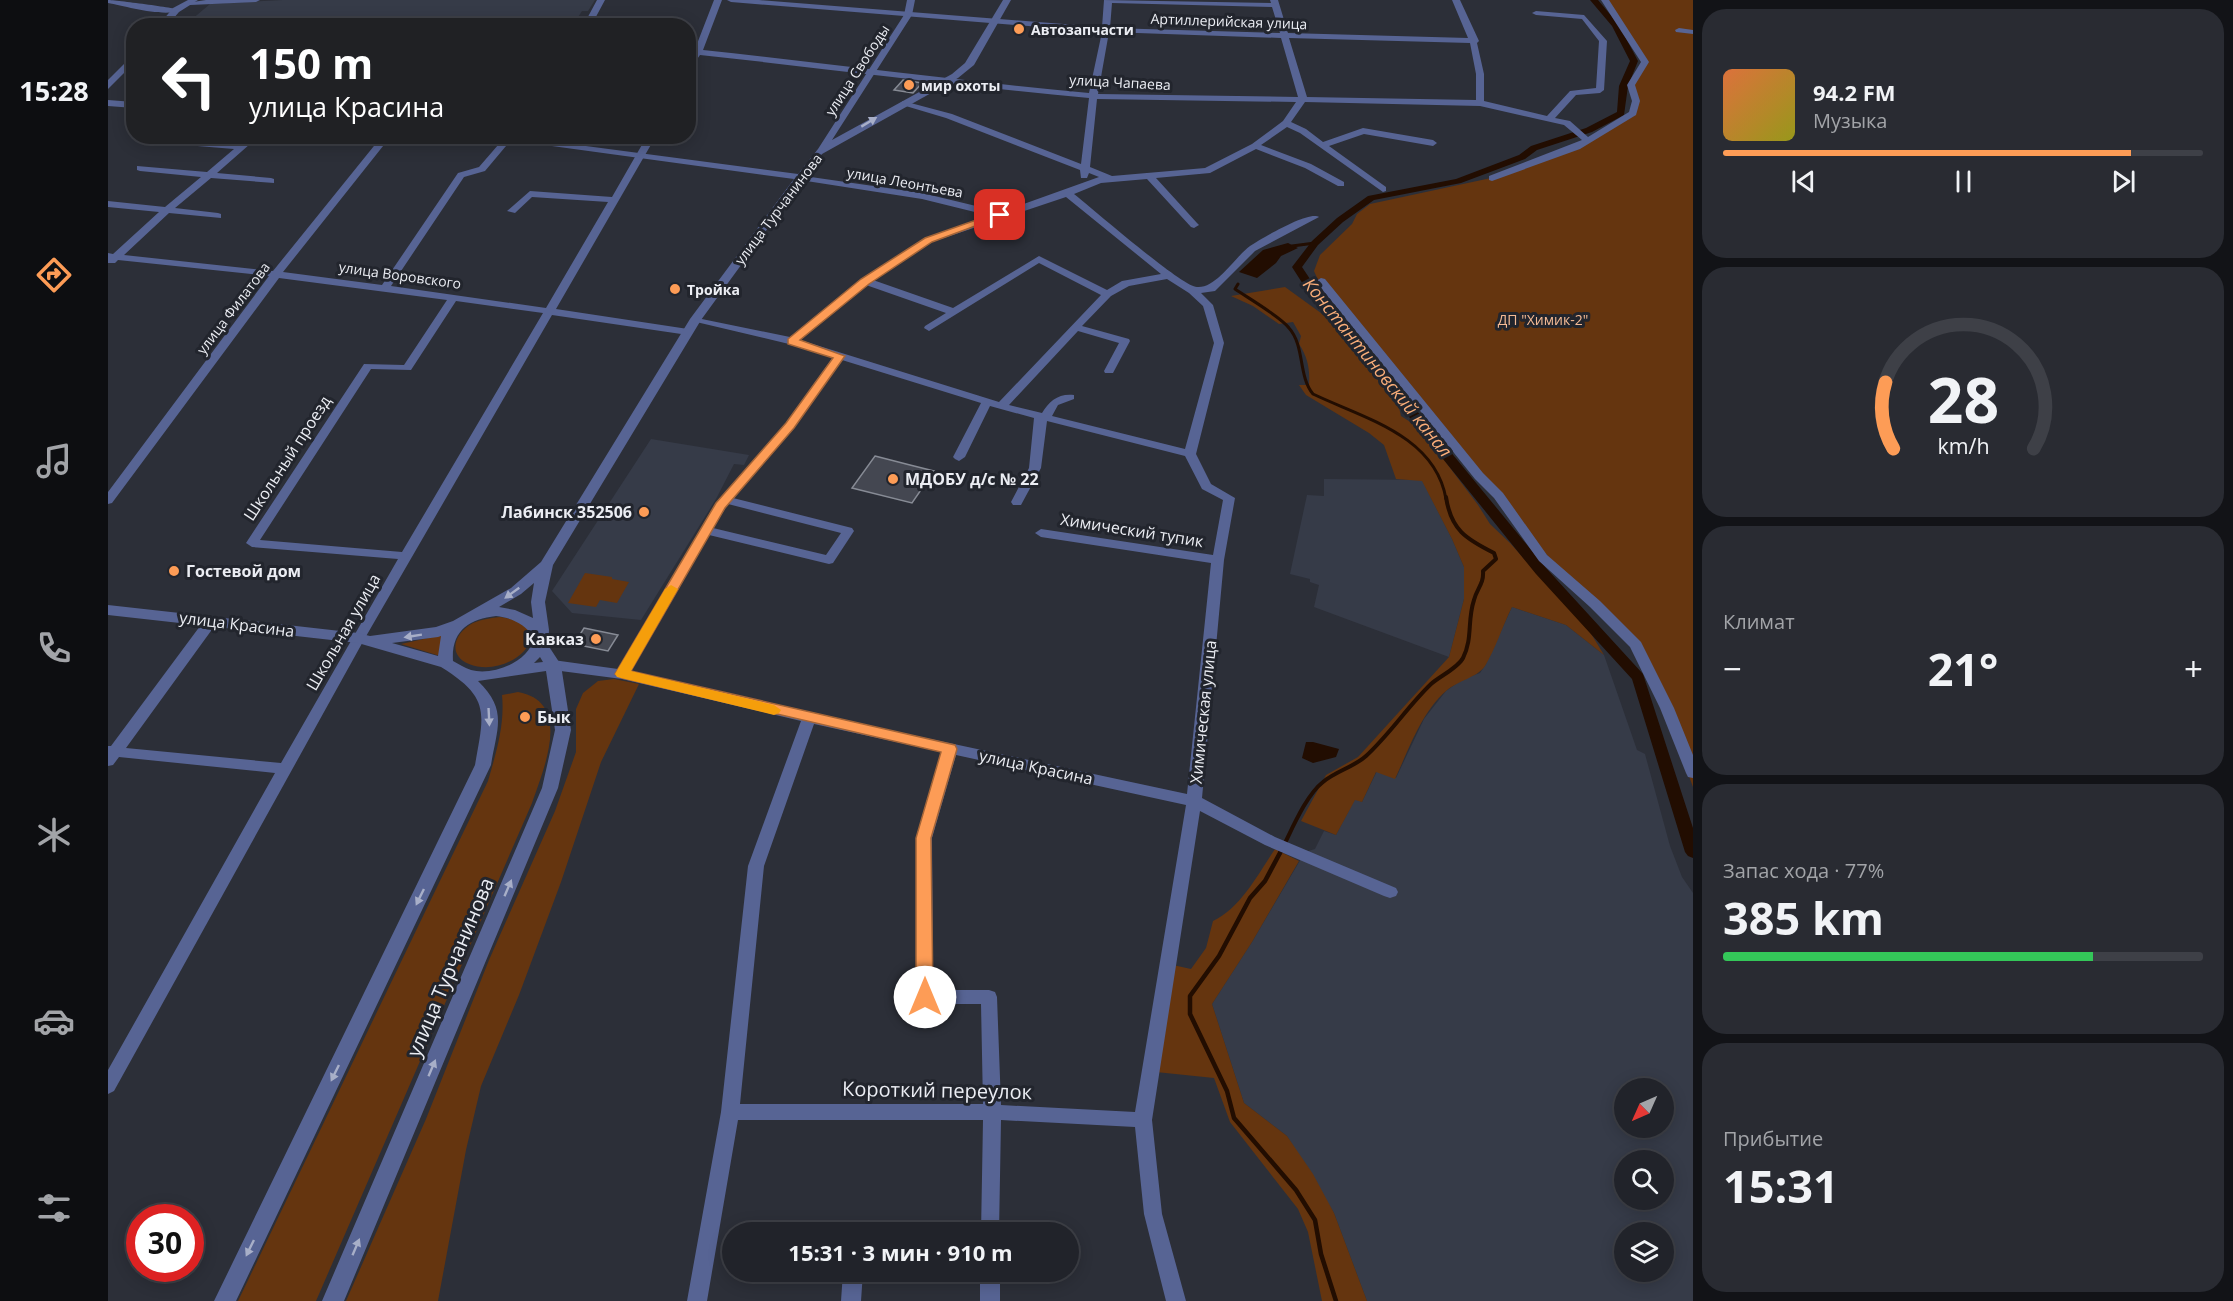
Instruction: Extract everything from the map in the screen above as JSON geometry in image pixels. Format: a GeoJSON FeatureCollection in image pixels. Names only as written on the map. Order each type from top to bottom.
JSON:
{"type":"FeatureCollection","features":[{"type":"Feature","properties":{"kind":"street"},"geometry":{"type":"LineString","coordinates":[[169,18],[176,10],[192,1],[256,0]]}},
{"type":"Feature","properties":{"kind":"street"},"geometry":{"type":"LineString","coordinates":[[591,18],[601,0]]}},
{"type":"Feature","properties":{"kind":"street"},"geometry":{"type":"LineString","coordinates":[[696,56],[718,0]]}},
{"type":"Feature","properties":{"kind":"street","name":"Артиллерийская улица"},"geometry":{"type":"LineString","coordinates":[[731,0],[1106,30],[1474,40]]}},
{"type":"Feature","properties":{"kind":"street","name":"улица Свободы"},"geometry":{"type":"LineString","coordinates":[[819,152],[908,15],[911,0]]}},
{"type":"Feature","properties":{"kind":"street","name":"улица Турчанинова"},"geometry":{"type":"LineString","coordinates":[[475,615],[516,591],[546,565],[696,319],[819,152],[945,82],[969,65],[1007,0]]}},
{"type":"Feature","properties":{"kind":"street"},"geometry":{"type":"LineString","coordinates":[[792,341],[865,282],[929,240],[1068,193],[1083,187],[1099,180],[1207,171],[1255,146],[1286,123],[1303,99],[1275,3],[1108,0],[1106,30],[1093,96],[1083,187]]}},
{"type":"Feature","properties":{"kind":"street"},"geometry":{"type":"LineString","coordinates":[[1455,0],[1474,40],[1481,72],[1480,103]]}},
{"type":"Feature","properties":{"kind":"street"},"geometry":{"type":"LineString","coordinates":[[1492,178],[1528,163],[1564,153],[1633,113],[1636,101],[1631,85],[1645,62],[1605,0]]}},
{"type":"Feature","properties":{"kind":"street"},"geometry":{"type":"LineString","coordinates":[[108,1],[151,9],[176,10]]}},
{"type":"Feature","properties":{"kind":"street"},"geometry":{"type":"LineString","coordinates":[[1536,14],[1584,17],[1603,40],[1600,90],[1574,93],[1550,118]]}},
{"type":"Feature","properties":{"kind":"street"},"geometry":{"type":"LineString","coordinates":[[1679,30],[1693,32]]}},
{"type":"Feature","properties":{"kind":"street","name":"улица Чапаева"},"geometry":{"type":"LineString","coordinates":[[698,52],[871,71],[945,82],[1093,96],[1480,103],[1567,123],[1588,141]]}},
{"type":"Feature","properties":{"kind":"street"},"geometry":{"type":"LineString","coordinates":[[108,86],[126,66]]}},
{"type":"Feature","properties":{"kind":"street"},"geometry":{"type":"LineString","coordinates":[[108,103],[126,104]]}},
{"type":"Feature","properties":{"kind":"street"},"geometry":{"type":"LineString","coordinates":[[903,104],[949,116],[1111,179]]}},
{"type":"Feature","properties":{"kind":"street"},"geometry":{"type":"LineString","coordinates":[[1286,123],[1304,131],[1383,189]]}},
{"type":"Feature","properties":{"kind":"street"},"geometry":{"type":"LineString","coordinates":[[1322,145],[1363,131],[1433,143]]}},
{"type":"Feature","properties":{"kind":"street"},"geometry":{"type":"LineString","coordinates":[[208,144],[242,147]]}},
{"type":"Feature","properties":{"kind":"street"},"geometry":{"type":"LineString","coordinates":[[110,259],[246,144]]}},
{"type":"Feature","properties":{"kind":"street","name":"улица Филатова"},"geometry":{"type":"LineString","coordinates":[[108,500],[277,273],[381,144]]}},
{"type":"Feature","properties":{"kind":"street"},"geometry":{"type":"LineString","coordinates":[[385,288],[461,176],[482,169],[510,144]]}},
{"type":"Feature","properties":{"kind":"street","name":"улица Леонтьева"},"geometry":{"type":"LineString","coordinates":[[552,144],[800,177],[922,196],[1000,215]]}},
{"type":"Feature","properties":{"kind":"street","name":"Школьная улица"},"geometry":{"type":"LineString","coordinates":[[108,1086],[284,769],[361,639],[406,556],[648,144]]}},
{"type":"Feature","properties":{"kind":"street"},"geometry":{"type":"LineString","coordinates":[[1255,146],[1308,166],[1341,184]]}},
{"type":"Feature","properties":{"kind":"street"},"geometry":{"type":"LineString","coordinates":[[140,168],[271,182]]}},
{"type":"Feature","properties":{"kind":"street"},"geometry":{"type":"LineString","coordinates":[[1149,176],[1194,225]]}},
{"type":"Feature","properties":{"kind":"street"},"geometry":{"type":"LineString","coordinates":[[696,319],[792,341],[1001,406],[1190,454],[1219,343],[1208,305],[1068,193]]}},
{"type":"Feature","properties":{"kind":"street"},"geometry":{"type":"LineString","coordinates":[[512,211],[530,194],[615,200]]}},
{"type":"Feature","properties":{"kind":"street"},"geometry":{"type":"LineString","coordinates":[[108,204],[218,216]]}},
{"type":"Feature","properties":{"kind":"street"},"geometry":{"type":"LineString","coordinates":[[1193,291],[1211,289],[1252,249],[1282,231],[1314,217]]}},
{"type":"Feature","properties":{"kind":"street","name":"улица Воровского"},"geometry":{"type":"LineString","coordinates":[[110,259],[277,273],[688,332]]}},
{"type":"Feature","properties":{"kind":"street"},"geometry":{"type":"LineString","coordinates":[[929,328],[1039,259],[1107,294]]}},
{"type":"Feature","properties":{"kind":"street"},"geometry":{"type":"LineString","coordinates":[[1001,406],[1107,294],[1126,283],[1169,276]]}},
{"type":"Feature","properties":{"kind":"street"},"geometry":{"type":"LineString","coordinates":[[1320,281],[1479,476],[1499,496],[1543,558],[1636,645],[1667,708],[1693,772]]}},
{"type":"Feature","properties":{"kind":"street"},"geometry":{"type":"LineString","coordinates":[[865,282],[954,312]]}},
{"type":"Feature","properties":{"kind":"street","name":"Школьный проезд"},"geometry":{"type":"LineString","coordinates":[[406,556],[252,543],[368,366],[407,368],[454,297]]}},
{"type":"Feature","properties":{"kind":"street"},"geometry":{"type":"LineString","coordinates":[[1074,327],[1125,341],[1109,371]]}},
{"type":"Feature","properties":{"kind":"street"},"geometry":{"type":"LineString","coordinates":[[622,674],[725,500],[790,425],[839,356]]}},
{"type":"Feature","properties":{"kind":"street"},"geometry":{"type":"LineString","coordinates":[[1017,502],[1035,468],[1042,417],[1054,403],[1070,397]]}},
{"type":"Feature","properties":{"kind":"street"},"geometry":{"type":"LineString","coordinates":[[959,457],[987,402]]}},
{"type":"Feature","properties":{"kind":"street","name":"Химическая улица"},"geometry":{"type":"LineString","coordinates":[[1176,1301],[1153,1214],[1143,1120],[1194,801],[1218,560],[1229,498],[1206,486],[1190,454]]}},
{"type":"Feature","properties":{"kind":"street"},"geometry":{"type":"LineString","coordinates":[[706,530],[829,560],[848,531],[725,500]]}},
{"type":"Feature","properties":{"kind":"street","name":"Химический тупик"},"geometry":{"type":"LineString","coordinates":[[1041,533],[1218,560]]}},
{"type":"Feature","properties":{"kind":"street","name":"улица Турчанинова"},"geometry":{"type":"LineString","coordinates":[[333,1301],[550,788],[562,730],[553,665],[540,641],[538,599],[546,565]]}},
{"type":"Feature","properties":{"kind":"street","name":"улица Красина"},"geometry":{"type":"LineString","coordinates":[[108,610],[361,639],[408,637],[438,632],[460,624]]}},
{"type":"Feature","properties":{"kind":"street"},"geometry":{"type":"LineString","coordinates":[[225,1301],[483,765],[491,717],[486,698],[452,667],[445,646],[448,636],[460,624],[475,615],[498,611],[513,613],[535,626],[540,641],[530,659],[519,666],[490,676],[472,675],[452,667]]}},
{"type":"Feature","properties":{"kind":"street"},"geometry":{"type":"LineString","coordinates":[[110,754],[212,621]]}},
{"type":"Feature","properties":{"kind":"street","name":"улица Красина"},"geometry":{"type":"LineString","coordinates":[[361,639],[452,667]]}},
{"type":"Feature","properties":{"kind":"street","name":"улица Красина"},"geometry":{"type":"LineString","coordinates":[[490,676],[553,665],[622,674],[809,718],[1194,801],[1270,841],[1390,892]]}},
{"type":"Feature","properties":{"kind":"street"},"geometry":{"type":"LineString","coordinates":[[697,1301],[730,1112],[756,866],[809,718]]}},
{"type":"Feature","properties":{"kind":"street"},"geometry":{"type":"LineString","coordinates":[[950,749],[924,838],[925,997],[989,997],[992,1112],[990,1222]]}},
{"type":"Feature","properties":{"kind":"street"},"geometry":{"type":"LineString","coordinates":[[110,754],[284,769]]}},
{"type":"Feature","properties":{"kind":"street","name":"Короткий переулок"},"geometry":{"type":"LineString","coordinates":[[730,1112],[860,1110],[992,1112],[1143,1120]]}},
{"type":"Feature","properties":{"kind":"street"},"geometry":{"type":"LineString","coordinates":[[851,1301],[852,1282]]}},
{"type":"Feature","properties":{"kind":"street"},"geometry":{"type":"LineString","coordinates":[[990,1282],[990,1301]]}},
{"type":"Feature","properties":{"kind":"shaded area"},"geometry":{"type":"Polygon","coordinates":[[[283,0],[595,0],[588,11],[582,11],[578,18],[193,18],[210,4],[283,0]]]}},
{"type":"Feature","properties":{"kind":"shaded area"},"geometry":{"type":"Polygon","coordinates":[[[1288,243],[1298,248],[1281,256],[1257,278],[1239,272],[1263,250],[1288,243]]]}},
{"type":"Feature","properties":{"kind":"shaded area"},"geometry":{"type":"Polygon","coordinates":[[[651,439],[749,455],[744,465],[734,464],[716,499],[641,620],[572,613],[552,591],[651,439]]]}},
{"type":"Feature","properties":{"kind":"shaded area"},"geometry":{"type":"Polygon","coordinates":[[[1324,479],[1422,480],[1464,567],[1464,599],[1449,657],[1314,607],[1319,585],[1310,582],[1310,579],[1290,574],[1307,495],[1324,496],[1324,479]]]}},
{"type":"Feature","properties":{"kind":"shaded area"},"geometry":{"type":"Polygon","coordinates":[[[1512,607],[1566,625],[1604,655],[1637,750],[1645,754],[1670,846],[1682,877],[1693,893],[1693,1301],[1367,1301],[1334,1213],[1287,1136],[1244,1103],[1212,1004],[1305,852],[1315,849],[1324,831],[1336,835],[1355,799],[1362,802],[1377,771],[1396,778],[1424,719],[1446,691],[1463,679],[1480,673],[1512,607]]]}},
{"type":"Feature","properties":{"kind":"shaded area"},"geometry":{"type":"Polygon","coordinates":[[[1306,742],[1339,749],[1336,757],[1313,763],[1302,758],[1306,742]]]}},
{"type":"Feature","properties":{"kind":"green space","name":"ДП \"Химик-2\""},"geometry":{"type":"Polygon","coordinates":[[[1604,0],[1693,0],[1693,787],[1660,698],[1633,645],[1518,525],[1318,280],[1314,271],[1320,255],[1352,224],[1357,214],[1370,204],[1491,178],[1562,153],[1632,113],[1635,101],[1630,85],[1644,61],[1604,0]]]}},
{"type":"Feature","properties":{"kind":"green space"},"geometry":{"type":"Polygon","coordinates":[[[1285,287],[1332,321],[1341,337],[1398,403],[1401,416],[1418,427],[1490,524],[1590,632],[1604,655],[1566,625],[1512,607],[1482,670],[1446,691],[1437,700],[1416,732],[1395,779],[1376,772],[1362,802],[1355,800],[1336,835],[1301,821],[1326,775],[1358,757],[1449,657],[1464,599],[1464,567],[1422,481],[1396,479],[1384,445],[1369,433],[1306,395],[1299,385],[1309,385],[1309,369],[1299,344],[1301,336],[1293,322],[1279,324],[1253,306],[1231,296],[1285,287]]]}},
{"type":"Feature","properties":{"kind":"green space"},"geometry":{"type":"Polygon","coordinates":[[[585,573],[629,582],[617,603],[600,600],[596,607],[568,603],[585,573]]]}},
{"type":"Feature","properties":{"kind":"green space"},"geometry":{"type":"Polygon","coordinates":[[[500,617],[519,622],[529,631],[530,640],[525,650],[514,659],[500,665],[485,667],[462,660],[456,650],[461,632],[473,623],[500,617]]]}},
{"type":"Feature","properties":{"kind":"green space"},"geometry":{"type":"Polygon","coordinates":[[[446,634],[440,656],[401,644],[446,634]]]}},
{"type":"Feature","properties":{"kind":"green space"},"geometry":{"type":"Polygon","coordinates":[[[614,679],[639,684],[601,762],[561,882],[519,995],[481,1086],[466,1150],[438,1301],[346,1301],[426,1119],[489,960],[555,811],[576,752],[576,709],[583,693],[598,681],[614,679]]]}},
{"type":"Feature","properties":{"kind":"green space"},"geometry":{"type":"Polygon","coordinates":[[[518,692],[535,698],[545,709],[550,722],[550,738],[543,772],[532,803],[316,1301],[238,1301],[488,781],[501,728],[502,695],[518,692]]]}},
{"type":"Feature","properties":{"kind":"green space"},"geometry":{"type":"Polygon","coordinates":[[[1275,849],[1299,861],[1252,942],[1212,1004],[1244,1103],[1287,1136],[1313,1174],[1334,1213],[1367,1301],[1322,1301],[1308,1232],[1298,1209],[1230,1122],[1214,1078],[1156,1072],[1173,965],[1191,969],[1206,948],[1213,921],[1232,908],[1240,899],[1275,849]]]}},
{"type":"Feature","properties":{"kind":"building","name":"мир охоты"},"geometry":{"type":"Polygon","coordinates":[[[903,80],[922,83],[913,93],[894,90],[903,80]]]}},
{"type":"Feature","properties":{"kind":"building","name":"МДОБУ д/с № 22"},"geometry":{"type":"Polygon","coordinates":[[[875,456],[934,471],[912,503],[852,488],[875,456]]]}},
{"type":"Feature","properties":{"kind":"building","name":"Кавказ"},"geometry":{"type":"Polygon","coordinates":[[[584,628],[618,635],[608,651],[574,644],[584,628]]]}},
{"type":"Feature","properties":{"kind":"waterway","name":"Константиновский канал"},"geometry":{"type":"LineString","coordinates":[[1594,0],[1615,25],[1634,61],[1623,86],[1621,113],[1589,130],[1534,148],[1522,157],[1458,181],[1371,198],[1340,220],[1315,243],[1297,267],[1312,290],[1541,571],[1638,677],[1693,852]]}},
{"type":"Feature","properties":{"kind":"waterway"},"geometry":{"type":"LineString","coordinates":[[1292,246],[1315,243]]}},
{"type":"Feature","properties":{"kind":"waterway"},"geometry":{"type":"LineString","coordinates":[[1238,284],[1235,289],[1279,319],[1294,335],[1305,379],[1313,394],[1374,421],[1412,444],[1428,459],[1439,477],[1446,499]]}},
{"type":"Feature","properties":{"kind":"waterway"},"geometry":{"type":"LineString","coordinates":[[1281,851],[1316,788],[1328,778],[1366,756],[1431,684],[1453,669],[1463,658],[1468,643],[1472,608],[1483,571],[1496,559],[1494,553],[1475,543],[1456,526],[1446,497]]}},
{"type":"Feature","properties":{"kind":"waterway"},"geometry":{"type":"LineString","coordinates":[[1281,851],[1265,881],[1250,898],[1219,956],[1190,996],[1190,1014],[1227,1091],[1234,1118],[1296,1190],[1315,1220],[1321,1254],[1336,1301]]}},
{"type":"Feature","properties":{"kind":"slow traffic"},"geometry":{"type":"LineString","coordinates":[[671,589],[622,674],[774,710]]}},
{"type":"Feature","properties":{"kind":"place","name":"Автозапчасти"},"geometry":{"type":"Point","coordinates":[1019,29]}},
{"type":"Feature","properties":{"kind":"place","name":"мир охоты"},"geometry":{"type":"Point","coordinates":[909,85]}},
{"type":"Feature","properties":{"kind":"place","name":"Тройка"},"geometry":{"type":"Point","coordinates":[675,289]}},
{"type":"Feature","properties":{"kind":"place","name":"МДОБУ д/с № 22"},"geometry":{"type":"Point","coordinates":[893,479]}},
{"type":"Feature","properties":{"kind":"place","name":"Лабинск 352506"},"geometry":{"type":"Point","coordinates":[644,512]}},
{"type":"Feature","properties":{"kind":"place","name":"Гостевой дом"},"geometry":{"type":"Point","coordinates":[174,571]}},
{"type":"Feature","properties":{"kind":"place","name":"Кавказ"},"geometry":{"type":"Point","coordinates":[596,639]}},
{"type":"Feature","properties":{"kind":"place","name":"Бык"},"geometry":{"type":"Point","coordinates":[525,717]}},
{"type":"Feature","properties":{"kind":"route"},"geometry":{"type":"LineString","coordinates":[[925,997],[924,838],[950,749],[622,674],[720,506],[790,425],[839,356],[792,341],[865,282],[929,240],[1000,215]]}}]}
